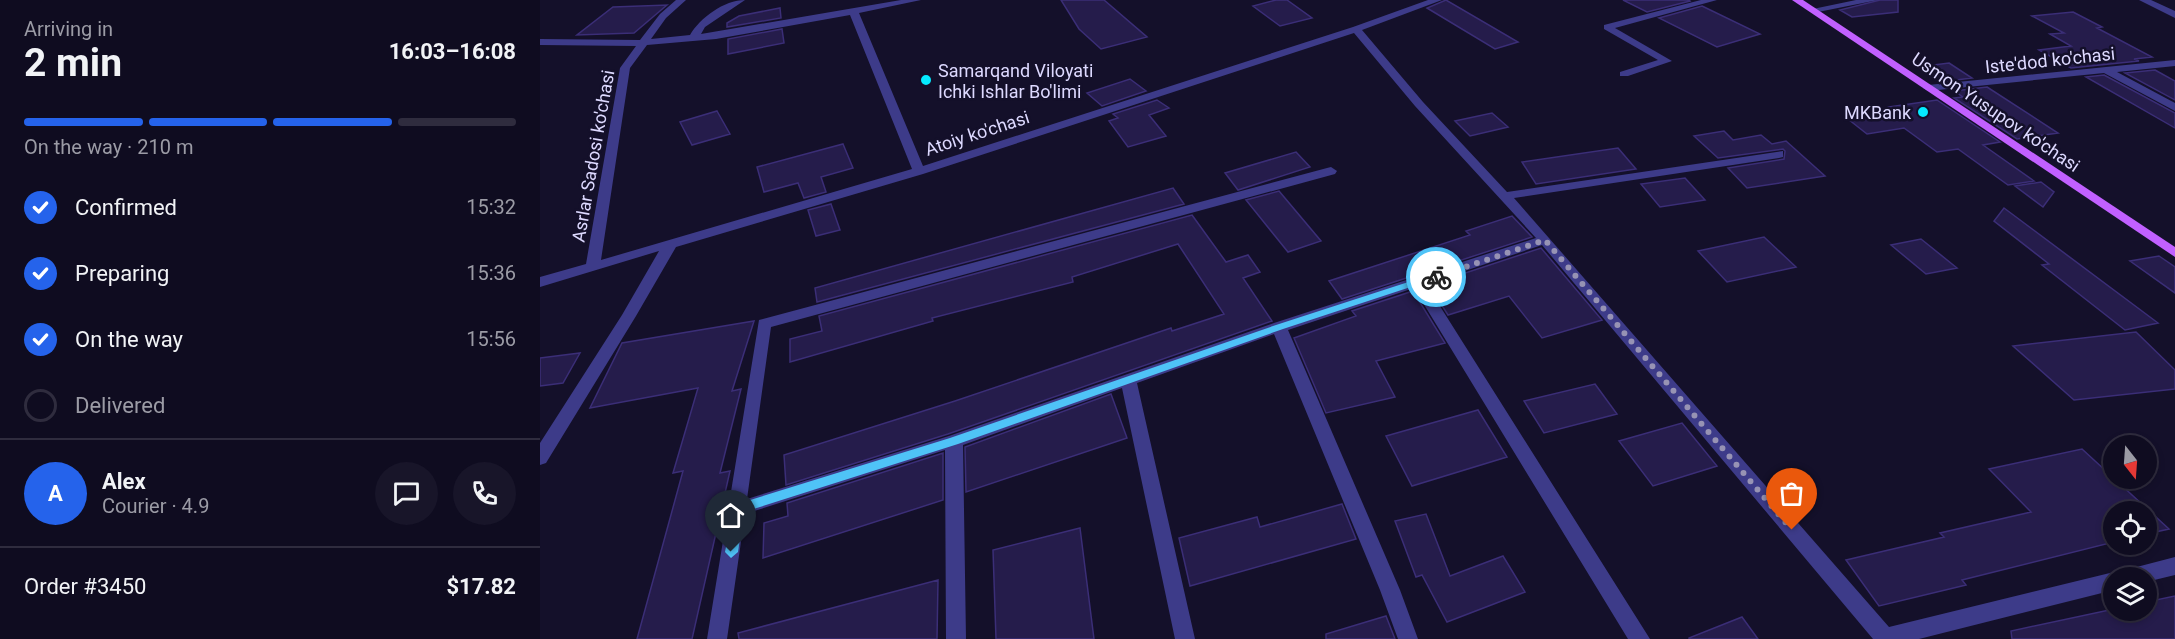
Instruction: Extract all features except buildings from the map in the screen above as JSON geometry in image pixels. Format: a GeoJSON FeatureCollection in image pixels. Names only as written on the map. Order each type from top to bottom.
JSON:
{"type":"FeatureCollection","features":[{"type":"Feature","properties":{"kind":"main road","name":"Usmon Yusupov ko'chasi"},"geometry":{"type":"LineString","coordinates":[[1797,0],[2175,253]]}},
{"type":"Feature","properties":{"kind":"street","name":"Asrlar Sadosi ko'chasi"},"geometry":{"type":"LineString","coordinates":[[592,265],[625,68],[641,43],[663,16],[681,0]]}},
{"type":"Feature","properties":{"kind":"street"},"geometry":{"type":"LineString","coordinates":[[694,38],[701,26],[740,0]]}},
{"type":"Feature","properties":{"kind":"street"},"geometry":{"type":"LineString","coordinates":[[540,42],[641,43],[716,36],[853,11],[866,4],[915,0]]}},
{"type":"Feature","properties":{"kind":"street","name":"Atoiy ko'chasi"},"geometry":{"type":"LineString","coordinates":[[540,282],[920,171],[1356,29],[1436,0]]}},
{"type":"Feature","properties":{"kind":"street"},"geometry":{"type":"LineString","coordinates":[[1624,74],[1667,61],[1607,27],[1712,0]]}},
{"type":"Feature","properties":{"kind":"street"},"geometry":{"type":"LineString","coordinates":[[1813,10],[1874,0]]}},
{"type":"Feature","properties":{"kind":"street"},"geometry":{"type":"LineString","coordinates":[[2144,0],[2175,15]]}},
{"type":"Feature","properties":{"kind":"street"},"geometry":{"type":"LineString","coordinates":[[853,11],[920,171]]}},
{"type":"Feature","properties":{"kind":"street"},"geometry":{"type":"LineString","coordinates":[[1356,29],[1419,104],[1545,240],[1885,639],[2103,584]]}},
{"type":"Feature","properties":{"kind":"street","name":"Iste'dod ko'chasi"},"geometry":{"type":"LineString","coordinates":[[1928,88],[2175,63]]}},
{"type":"Feature","properties":{"kind":"street"},"geometry":{"type":"LineString","coordinates":[[2108,71],[2175,108]]}},
{"type":"Feature","properties":{"kind":"street"},"geometry":{"type":"LineString","coordinates":[[1505,196],[1779,154]]}},
{"type":"Feature","properties":{"kind":"street"},"geometry":{"type":"LineString","coordinates":[[717,639],[764,324],[1332,171]]}},
{"type":"Feature","properties":{"kind":"street"},"geometry":{"type":"LineString","coordinates":[[738,509],[954,441],[1279,327],[1545,240]]}},
{"type":"Feature","properties":{"kind":"street"},"geometry":{"type":"LineString","coordinates":[[540,458],[629,316],[670,245]]}},
{"type":"Feature","properties":{"kind":"street"},"geometry":{"type":"LineString","coordinates":[[1418,283],[1640,639]]}},
{"type":"Feature","properties":{"kind":"street"},"geometry":{"type":"LineString","coordinates":[[1279,327],[1390,590],[1408,639]]}},
{"type":"Feature","properties":{"kind":"street"},"geometry":{"type":"LineString","coordinates":[[1128,380],[1185,639]]}},
{"type":"Feature","properties":{"kind":"street"},"geometry":{"type":"LineString","coordinates":[[954,441],[956,639]]}},
{"type":"Feature","properties":{"kind":"street"},"geometry":{"type":"LineString","coordinates":[[2157,571],[2175,566]]}},
{"type":"Feature","properties":{"kind":"way so far"},"geometry":{"type":"LineString","coordinates":[[1436,277],[1545,240],[1792,530]]}},
{"type":"Feature","properties":{"kind":"place","name":"Samarqand Viloyati Ichki Ishlar Bo'limi"},"geometry":{"type":"Point","coordinates":[926,80]}},
{"type":"Feature","properties":{"kind":"place","name":"MKBank"},"geometry":{"type":"Point","coordinates":[1923,112]}},
{"type":"Feature","properties":{"kind":"route"},"geometry":{"type":"LineString","coordinates":[[731,552],[738,509],[954,441],[1279,327],[1436,277]]}}]}
